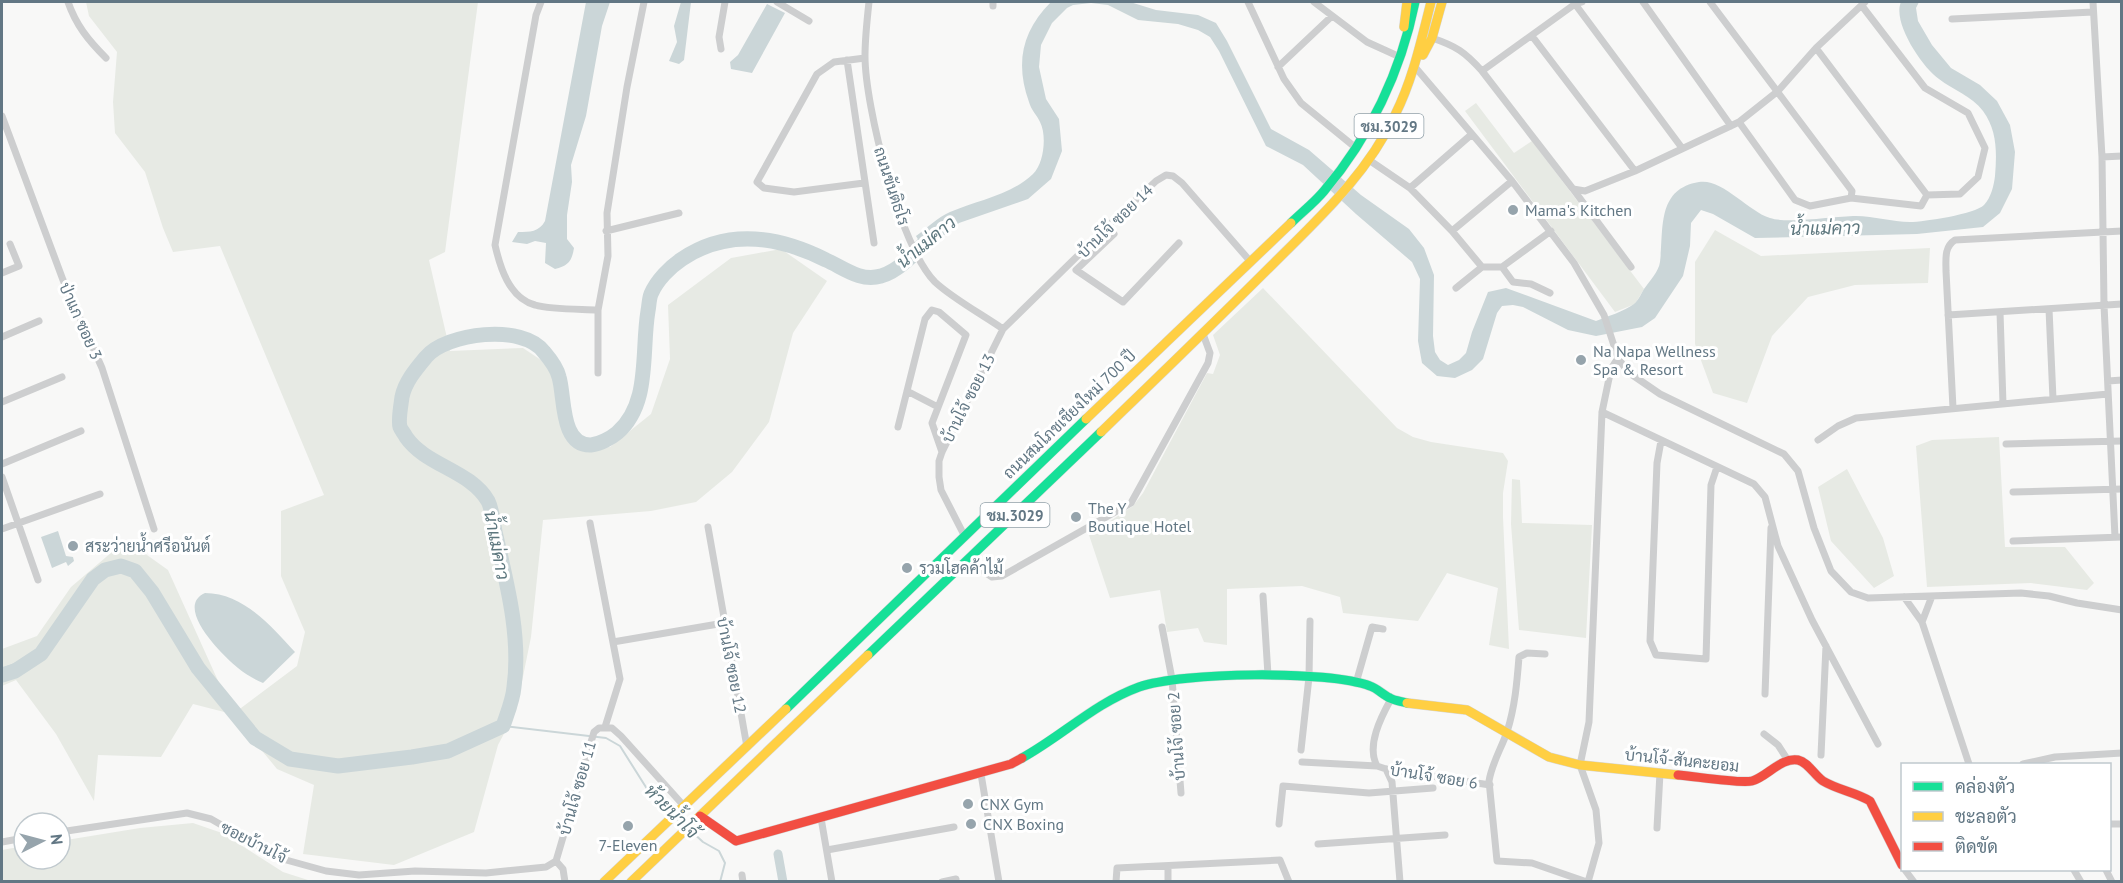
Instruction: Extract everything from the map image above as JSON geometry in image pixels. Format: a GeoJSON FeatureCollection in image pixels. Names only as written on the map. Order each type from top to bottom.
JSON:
{"type":"FeatureCollection","features":[{"type":"Feature","properties":{"kind":"main road"},"geometry":{"type":"LineString","coordinates":[[1401,53],[1407,2]]}},
{"type":"Feature","properties":{"kind":"main road","name":"ถนนสมโภชเชียงใหม่ 700 ปี"},"geometry":{"type":"LineString","coordinates":[[604,882],[1323,192],[1356,147],[1384,96],[1401,53],[1415,2]]}},
{"type":"Feature","properties":{"kind":"main road","name":"ชม.3029"},"geometry":{"type":"LineString","coordinates":[[631,882],[1203,334],[1335,202],[1369,160],[1395,116],[1416,67],[1431,2]]}},
{"type":"Feature","properties":{"kind":"main road"},"geometry":{"type":"LineString","coordinates":[[1416,67],[1432,38],[1442,2]]}},
{"type":"Feature","properties":{"kind":"main road","name":"บ้านโจ้-สันคะยอม"},"geometry":{"type":"LineString","coordinates":[[700,816],[736,841],[981,774],[1011,764],[1046,745],[1095,708],[1139,687],[1172,679],[1268,675],[1332,678],[1371,686],[1391,699],[1467,710],[1549,757],[1580,765],[1749,782],[1758,780],[1789,762]]}},
{"type":"Feature","properties":{"kind":"main road"},"geometry":{"type":"LineString","coordinates":[[1789,762],[1803,761],[1817,776],[1840,790],[1862,795],[1870,801],[1901,863]]}},
{"type":"Feature","properties":{"kind":"street"},"geometry":{"type":"LineString","coordinates":[[68,2],[86,38],[106,58]]}},
{"type":"Feature","properties":{"kind":"street"},"geometry":{"type":"LineString","coordinates":[[541,2],[536,15],[495,244],[500,266],[509,285],[524,299],[535,305],[598,310]]}},
{"type":"Feature","properties":{"kind":"street"},"geometry":{"type":"LineString","coordinates":[[598,373],[598,310],[608,256],[606,231],[609,201],[644,2]]}},
{"type":"Feature","properties":{"kind":"street"},"geometry":{"type":"LineString","coordinates":[[721,49],[719,37],[725,2]]}},
{"type":"Feature","properties":{"kind":"street"},"geometry":{"type":"LineString","coordinates":[[777,2],[809,21]]}},
{"type":"Feature","properties":{"kind":"street","name":"ถนนขันติธโร"},"geometry":{"type":"LineString","coordinates":[[869,2],[865,58],[877,139],[898,210],[920,261],[935,281],[1003,329]]}},
{"type":"Feature","properties":{"kind":"street"},"geometry":{"type":"LineString","coordinates":[[1248,2],[1284,79],[1300,103],[1356,147]]}},
{"type":"Feature","properties":{"kind":"street"},"geometry":{"type":"LineString","coordinates":[[1314,2],[1367,42],[1401,53]]}},
{"type":"Feature","properties":{"kind":"street"},"geometry":{"type":"LineString","coordinates":[[1643,2],[1795,200],[1810,206],[1851,198],[1922,206],[1927,195]]}},
{"type":"Feature","properties":{"kind":"street"},"geometry":{"type":"LineString","coordinates":[[1710,2],[1852,190],[1851,198]]}},
{"type":"Feature","properties":{"kind":"street"},"geometry":{"type":"LineString","coordinates":[[2013,542],[2118,537],[2110,442],[2104,305],[2102,157],[2093,2]]}},
{"type":"Feature","properties":{"kind":"street"},"geometry":{"type":"LineString","coordinates":[[1482,71],[1579,3],[1682,148]]}},
{"type":"Feature","properties":{"kind":"street"},"geometry":{"type":"LineString","coordinates":[[1573,189],[1585,191],[1635,171],[1735,124],[1778,91],[1816,48],[1864,4],[1925,88],[1968,113],[1985,148],[1978,177],[1960,194],[1927,195]]}},
{"type":"Feature","properties":{"kind":"street"},"geometry":{"type":"LineString","coordinates":[[1952,19],[2093,12]]}},
{"type":"Feature","properties":{"kind":"street"},"geometry":{"type":"LineString","coordinates":[[1278,67],[1332,16]]}},
{"type":"Feature","properties":{"kind":"street"},"geometry":{"type":"LineString","coordinates":[[1532,36],[1635,171]]}},
{"type":"Feature","properties":{"kind":"street"},"geometry":{"type":"LineString","coordinates":[[1432,38],[1453,45],[1466,53],[1482,71],[1631,267]]}},
{"type":"Feature","properties":{"kind":"street"},"geometry":{"type":"LineString","coordinates":[[1816,48],[1927,195]]}},
{"type":"Feature","properties":{"kind":"street"},"geometry":{"type":"LineString","coordinates":[[864,183],[794,192],[764,188],[757,182],[817,74],[834,62],[865,58]]}},
{"type":"Feature","properties":{"kind":"street"},"geometry":{"type":"LineString","coordinates":[[847,60],[874,243]]}},
{"type":"Feature","properties":{"kind":"street"},"geometry":{"type":"LineString","coordinates":[[1416,67],[1512,181],[1574,263],[1604,315],[1617,354],[1628,372],[1660,394],[1784,454],[1798,471],[1814,528],[1831,571],[1851,592],[1868,597],[2021,593],[2121,610]]}},
{"type":"Feature","properties":{"kind":"street","name":"ป่าแก ซอย 3"},"geometry":{"type":"LineString","coordinates":[[2,119],[63,280],[102,368],[154,529]]}},
{"type":"Feature","properties":{"kind":"street"},"geometry":{"type":"LineString","coordinates":[[1410,188],[1472,134]]}},
{"type":"Feature","properties":{"kind":"street"},"geometry":{"type":"LineString","coordinates":[[2102,157],[2121,156]]}},
{"type":"Feature","properties":{"kind":"street"},"geometry":{"type":"LineString","coordinates":[[1369,160],[1410,188],[1452,231],[1482,267]]}},
{"type":"Feature","properties":{"kind":"street","name":"บ้านโจ้ ซอย 14"},"geometry":{"type":"LineString","coordinates":[[1003,329],[1107,227],[1166,175],[1173,176],[1182,183],[1250,261]]}},
{"type":"Feature","properties":{"kind":"street"},"geometry":{"type":"LineString","coordinates":[[1452,231],[1512,181]]}},
{"type":"Feature","properties":{"kind":"street"},"geometry":{"type":"LineString","coordinates":[[606,231],[679,213]]}},
{"type":"Feature","properties":{"kind":"street"},"geometry":{"type":"LineString","coordinates":[[1107,227],[1114,234],[1076,270],[1123,302],[1179,243]]}},
{"type":"Feature","properties":{"kind":"street"},"geometry":{"type":"LineString","coordinates":[[1456,288],[1482,267],[1502,267],[1551,231]]}},
{"type":"Feature","properties":{"kind":"street"},"geometry":{"type":"LineString","coordinates":[[1953,408],[1948,315],[1947,250],[1949,244],[1955,240],[2121,231]]}},
{"type":"Feature","properties":{"kind":"street"},"geometry":{"type":"LineString","coordinates":[[2,273],[19,266],[10,244]]}},
{"type":"Feature","properties":{"kind":"street"},"geometry":{"type":"LineString","coordinates":[[1502,267],[1513,282],[1531,284],[1550,293]]}},
{"type":"Feature","properties":{"kind":"street"},"geometry":{"type":"LineString","coordinates":[[1948,315],[2121,304]]}},
{"type":"Feature","properties":{"kind":"street"},"geometry":{"type":"LineString","coordinates":[[2049,309],[2053,399]]}},
{"type":"Feature","properties":{"kind":"street"},"geometry":{"type":"LineString","coordinates":[[898,427],[925,319],[932,310],[939,312],[966,335],[932,423],[942,452]]}},
{"type":"Feature","properties":{"kind":"street"},"geometry":{"type":"LineString","coordinates":[[2000,312],[2003,404]]}},
{"type":"Feature","properties":{"kind":"street"},"geometry":{"type":"LineString","coordinates":[[2,337],[39,321]]}},
{"type":"Feature","properties":{"kind":"street","name":"บ้านโจ้ ซอย 13"},"geometry":{"type":"LineString","coordinates":[[964,535],[941,490],[939,477],[942,452],[1003,329]]}},
{"type":"Feature","properties":{"kind":"street"},"geometry":{"type":"LineString","coordinates":[[972,556],[982,571],[992,577],[1002,576],[1131,503],[1208,363],[1210,352],[1203,334]]}},
{"type":"Feature","properties":{"kind":"street"},"geometry":{"type":"LineString","coordinates":[[1545,654],[1527,652],[1519,657],[1516,696],[1506,734],[1491,770],[1490,784],[1497,861],[1532,863],[1588,882],[1599,843],[1599,826],[1596,810],[1580,765],[1589,722],[1602,412],[1611,369],[1617,354]]}},
{"type":"Feature","properties":{"kind":"street"},"geometry":{"type":"LineString","coordinates":[[2,402],[62,377]]}},
{"type":"Feature","properties":{"kind":"street"},"geometry":{"type":"LineString","coordinates":[[2108,381],[2121,380]]}},
{"type":"Feature","properties":{"kind":"street"},"geometry":{"type":"LineString","coordinates":[[906,391],[938,407]]}},
{"type":"Feature","properties":{"kind":"street"},"geometry":{"type":"LineString","coordinates":[[1818,440],[1838,426],[1856,418],[2108,394]]}},
{"type":"Feature","properties":{"kind":"street"},"geometry":{"type":"LineString","coordinates":[[1602,412],[1754,484],[1765,497],[1778,546],[1812,620],[1878,744]]}},
{"type":"Feature","properties":{"kind":"street"},"geometry":{"type":"LineString","coordinates":[[2,464],[81,431]]}},
{"type":"Feature","properties":{"kind":"street"},"geometry":{"type":"LineString","coordinates":[[1661,441],[1657,463],[1650,641],[1656,655],[1706,659],[1711,485],[1716,467]]}},
{"type":"Feature","properties":{"kind":"street"},"geometry":{"type":"LineString","coordinates":[[2006,444],[2121,441]]}},
{"type":"Feature","properties":{"kind":"street"},"geometry":{"type":"LineString","coordinates":[[2,477],[38,580]]}},
{"type":"Feature","properties":{"kind":"street"},"geometry":{"type":"LineString","coordinates":[[2013,492],[2121,489]]}},
{"type":"Feature","properties":{"kind":"street"},"geometry":{"type":"LineString","coordinates":[[2,529],[100,494]]}},
{"type":"Feature","properties":{"kind":"street"},"geometry":{"type":"LineString","coordinates":[[1765,694],[1772,517]]}},
{"type":"Feature","properties":{"kind":"street"},"geometry":{"type":"LineString","coordinates":[[590,523],[620,679],[605,727]]}},
{"type":"Feature","properties":{"kind":"street","name":"บ้านโจ้ ซอย 12"},"geometry":{"type":"LineString","coordinates":[[708,527],[747,747]]}},
{"type":"Feature","properties":{"kind":"street"},"geometry":{"type":"LineString","coordinates":[[1263,596],[1268,675]]}},
{"type":"Feature","properties":{"kind":"street"},"geometry":{"type":"LineString","coordinates":[[1922,622],[1932,596]]}},
{"type":"Feature","properties":{"kind":"street"},"geometry":{"type":"LineString","coordinates":[[1904,597],[1922,622],[1968,763]]}},
{"type":"Feature","properties":{"kind":"street"},"geometry":{"type":"LineString","coordinates":[[1301,750],[1309,677],[1310,621]]}},
{"type":"Feature","properties":{"kind":"street"},"geometry":{"type":"LineString","coordinates":[[613,642],[724,623]]}},
{"type":"Feature","properties":{"kind":"street","name":"บ้านโจ้ ซอย 2"},"geometry":{"type":"LineString","coordinates":[[1162,627],[1172,679],[1181,793]]}},
{"type":"Feature","properties":{"kind":"street"},"geometry":{"type":"LineString","coordinates":[[1356,683],[1372,627],[1383,629]]}},
{"type":"Feature","properties":{"kind":"street"},"geometry":{"type":"LineString","coordinates":[[1821,755],[1826,646]]}},
{"type":"Feature","properties":{"kind":"street","name":"บ้านโจ้ ซอย 6"},"geometry":{"type":"LineString","coordinates":[[1391,699],[1375,736],[1373,758],[1377,766],[1490,784]]}},
{"type":"Feature","properties":{"kind":"street","name":"บ้านโจ้ ซอย 11"},"geometry":{"type":"LineString","coordinates":[[556,861],[594,732],[599,728],[612,728],[621,736],[682,808]]}},
{"type":"Feature","properties":{"kind":"street"},"geometry":{"type":"LineString","coordinates":[[1764,734],[1779,745],[1789,762]]}},
{"type":"Feature","properties":{"kind":"street"},"geometry":{"type":"LineString","coordinates":[[2031,763],[2055,757],[2121,753]]}},
{"type":"Feature","properties":{"kind":"street"},"geometry":{"type":"LineString","coordinates":[[1302,762],[1377,766]]}},
{"type":"Feature","properties":{"kind":"street"},"geometry":{"type":"LineString","coordinates":[[1386,769],[1392,782],[1400,882]]}},
{"type":"Feature","properties":{"kind":"street"},"geometry":{"type":"LineString","coordinates":[[1657,828],[1660,773]]}},
{"type":"Feature","properties":{"kind":"street"},"geometry":{"type":"LineString","coordinates":[[981,774],[999,882]]}},
{"type":"Feature","properties":{"kind":"street"},"geometry":{"type":"LineString","coordinates":[[1279,824],[1283,786],[1370,794],[1433,788]]}},
{"type":"Feature","properties":{"kind":"street","name":"ซอยบ้านโจ้"},"geometry":{"type":"LineString","coordinates":[[72,830],[188,813],[211,819],[279,858],[326,871],[395,878],[415,871],[486,873],[546,867],[556,861]]}},
{"type":"Feature","properties":{"kind":"street"},"geometry":{"type":"LineString","coordinates":[[821,818],[832,882]]}},
{"type":"Feature","properties":{"kind":"street"},"geometry":{"type":"LineString","coordinates":[[827,850],[954,827]]}},
{"type":"Feature","properties":{"kind":"street"},"geometry":{"type":"LineString","coordinates":[[1318,844],[1445,835]]}},
{"type":"Feature","properties":{"kind":"street"},"geometry":{"type":"LineString","coordinates":[[1116,882],[1117,868],[1280,860],[1289,882]]}},
{"type":"Feature","properties":{"kind":"street"},"geometry":{"type":"LineString","coordinates":[[556,861],[562,868],[565,882]]}},
{"type":"Feature","properties":{"kind":"street"},"geometry":{"type":"LineString","coordinates":[[1168,866],[1168,882]]}},
{"type":"Feature","properties":{"kind":"street"},"geometry":{"type":"LineString","coordinates":[[942,882],[956,879]]}},
{"type":"Feature","properties":{"kind":"shaded area"},"geometry":{"type":"Polygon","coordinates":[[[86,2],[478,2],[445,252],[429,260],[450,351],[523,348],[550,366],[557,388],[563,429],[582,450],[610,447],[651,414],[670,359],[668,305],[731,258],[781,249],[827,281],[793,333],[769,422],[732,472],[696,502],[651,511],[543,520],[531,637],[516,711],[498,745],[474,832],[394,865],[303,854],[314,785],[277,769],[232,714],[193,704],[161,757],[98,755],[94,801],[56,734],[16,680],[2,686],[2,649],[37,636],[71,587],[126,540],[168,570],[233,714],[297,666],[305,632],[281,576],[281,511],[324,495],[220,246],[173,252],[145,172],[115,133],[113,102],[117,52],[89,16],[86,2]]]}},
{"type":"Feature","properties":{"kind":"shaded area"},"geometry":{"type":"Polygon","coordinates":[[[1476,103],[1514,153],[1532,141],[1644,289],[1635,304],[1615,312],[1465,111],[1476,103]]]}},
{"type":"Feature","properties":{"kind":"shaded area"},"geometry":{"type":"Polygon","coordinates":[[[1715,230],[1761,256],[1930,248],[1928,283],[1855,285],[1808,297],[1772,336],[1747,403],[1713,393],[1695,344],[1695,262],[1715,230]]]}},
{"type":"Feature","properties":{"kind":"shaded area"},"geometry":{"type":"Polygon","coordinates":[[[1263,288],[1397,428],[1413,437],[1431,442],[1503,453],[1508,461],[1503,493],[1503,517],[1509,649],[1489,645],[1498,588],[1447,573],[1418,621],[1343,613],[1340,597],[1302,586],[1227,589],[1227,645],[1204,642],[1198,628],[1167,632],[1160,590],[1110,598],[1089,535],[1133,506],[1143,493],[1207,373],[1213,374],[1220,355],[1213,335],[1263,288]]]}},
{"type":"Feature","properties":{"kind":"shaded area"},"geometry":{"type":"Polygon","coordinates":[[[1999,437],[2005,547],[2065,547],[2094,583],[2087,590],[2031,583],[1927,587],[1916,446],[1932,440],[1999,437]]]}},
{"type":"Feature","properties":{"kind":"shaded area"},"geometry":{"type":"Polygon","coordinates":[[[1847,469],[1883,538],[1894,576],[1874,588],[1831,541],[1818,487],[1847,469]]]}},
{"type":"Feature","properties":{"kind":"shaded area"},"geometry":{"type":"Polygon","coordinates":[[[1512,479],[1520,480],[1522,523],[1592,525],[1586,638],[1519,630],[1511,524],[1512,479]]]}},
{"type":"Feature","properties":{"kind":"shaded area"},"geometry":{"type":"Polygon","coordinates":[[[193,823],[222,833],[283,872],[311,881],[2,881],[2,850],[12,848],[12,871],[72,871],[72,839],[140,828],[193,823]]]}},
{"type":"Feature","properties":{"kind":"water"},"geometry":{"type":"Polygon","coordinates":[[[586,2],[610,2],[602,26],[586,116],[571,165],[572,182],[567,215],[567,239],[574,248],[573,253],[571,260],[555,269],[545,263],[546,243],[512,242],[518,232],[537,229],[545,221],[586,2]]]}},
{"type":"Feature","properties":{"kind":"water"},"geometry":{"type":"Polygon","coordinates":[[[681,2],[691,2],[684,60],[679,64],[669,61],[677,42],[674,26],[681,2]]]}},
{"type":"Feature","properties":{"kind":"water"},"geometry":{"type":"Polygon","coordinates":[[[1051,2],[1130,2],[1156,10],[1198,15],[1216,23],[1271,129],[1309,150],[1361,195],[1409,229],[1424,248],[1434,275],[1435,352],[1440,360],[1448,365],[1459,360],[1466,353],[1488,292],[1506,288],[1596,321],[1634,304],[1659,265],[1663,224],[1669,202],[1675,193],[1685,186],[1699,182],[1717,185],[1762,214],[1778,220],[1856,216],[1917,222],[1960,214],[1984,205],[1990,195],[1995,176],[1996,150],[1988,118],[1968,97],[1932,73],[1917,55],[1901,21],[1899,11],[1901,2],[1919,2],[1916,8],[1918,21],[1932,45],[1951,68],[1980,85],[1997,101],[2010,125],[2015,152],[2012,189],[2000,213],[1983,227],[1917,234],[1755,238],[1713,214],[1701,210],[1691,223],[1690,246],[1683,276],[1655,318],[1642,327],[1596,336],[1568,330],[1523,307],[1502,306],[1497,313],[1483,359],[1472,370],[1455,378],[1437,376],[1422,363],[1418,341],[1420,279],[1412,262],[1303,165],[1266,146],[1210,37],[1198,30],[1178,24],[1138,20],[1108,5],[1091,3],[1067,8],[1052,23],[1041,45],[1039,67],[1046,99],[1059,119],[1062,151],[1051,179],[1028,199],[959,223],[925,251],[916,236],[937,220],[950,212],[1015,187],[1037,169],[1042,157],[1043,134],[1025,88],[1022,61],[1033,24],[1051,2]]]}},
{"type":"Feature","properties":{"kind":"water"},"geometry":{"type":"Polygon","coordinates":[[[767,4],[785,13],[752,73],[731,69],[730,62],[738,55],[767,4]]]}},
{"type":"Feature","properties":{"kind":"water"},"geometry":{"type":"Polygon","coordinates":[[[58,531],[66,556],[73,557],[74,561],[68,566],[66,562],[52,568],[41,537],[58,531]]]}},
{"type":"Feature","properties":{"kind":"water"},"geometry":{"type":"Polygon","coordinates":[[[205,593],[219,594],[244,605],[266,622],[295,652],[263,683],[247,674],[231,662],[204,632],[195,609],[197,600],[205,593]]]}},
{"type":"Feature","properties":{"kind":"water"},"geometry":{"type":"Polygon","coordinates":[[[36,654],[29,669],[2,681],[2,668],[36,654]]]}},
{"type":"Feature","properties":{"kind":"waterway","name":"น้ำแม่คาว"},"geometry":{"type":"LineString","coordinates":[[2,675],[15,671],[41,654],[93,579],[105,570],[121,566],[135,571],[152,592],[198,668],[255,738],[290,759],[338,766],[412,757],[448,751],[503,726],[513,692],[516,649],[508,592],[490,505],[470,482],[415,447],[400,427],[403,391],[426,357],[450,342],[467,337],[503,335],[520,337],[534,343],[557,370],[569,429],[581,443],[591,445],[617,433],[628,421],[635,407],[643,376],[650,296],[660,279],[682,259],[699,249],[717,243],[735,239],[753,239],[790,245],[859,276],[873,277],[896,269],[935,232]]}},
{"type":"Feature","properties":{"kind":"waterway","name":"ห้วยน้ำโจ้"},"geometry":{"type":"LineString","coordinates":[[503,726],[606,738],[620,746],[649,792],[672,814]]}},
{"type":"Feature","properties":{"kind":"waterway","name":"ห้วยน้ำโจ้"},"geometry":{"type":"LineString","coordinates":[[676,818],[686,826]]}},
{"type":"Feature","properties":{"kind":"waterway","name":"ห้วยน้ำโจ้"},"geometry":{"type":"LineString","coordinates":[[690,830],[703,842],[719,851],[725,863],[720,882]]}},
{"type":"Feature","properties":{"kind":"waterway"},"geometry":{"type":"LineString","coordinates":[[778,854],[783,882]]}},
{"type":"Feature","properties":{"kind":"traffic: fast"},"geometry":{"type":"LineString","coordinates":[[1291,223],[1312,204],[1341,170],[1369,126],[1392,78],[1415,2]]}},
{"type":"Feature","properties":{"kind":"traffic: fast"},"geometry":{"type":"LineString","coordinates":[[786,709],[1086,419]]}},
{"type":"Feature","properties":{"kind":"traffic: fast"},"geometry":{"type":"LineString","coordinates":[[868,655],[1101,432]]}},
{"type":"Feature","properties":{"kind":"traffic: fast"},"geometry":{"type":"LineString","coordinates":[[1022,758],[1123,694],[1139,687],[1187,678],[1255,675],[1322,677],[1370,686],[1392,699],[1407,703]]}},
{"type":"Feature","properties":{"kind":"traffic: slow"},"geometry":{"type":"LineString","coordinates":[[1404,27],[1407,2]]}},
{"type":"Feature","properties":{"kind":"traffic: slow"},"geometry":{"type":"LineString","coordinates":[[1101,432],[1208,329],[1306,231],[1356,177],[1384,137],[1407,88],[1431,2]]}},
{"type":"Feature","properties":{"kind":"traffic: slow"},"geometry":{"type":"LineString","coordinates":[[1423,55],[1432,38],[1442,2]]}},
{"type":"Feature","properties":{"kind":"traffic: slow"},"geometry":{"type":"LineString","coordinates":[[1086,419],[1291,223]]}},
{"type":"Feature","properties":{"kind":"traffic: slow"},"geometry":{"type":"LineString","coordinates":[[631,882],[868,655]]}},
{"type":"Feature","properties":{"kind":"traffic: slow"},"geometry":{"type":"LineString","coordinates":[[1407,703],[1467,710],[1549,757],[1580,765],[1678,775]]}},
{"type":"Feature","properties":{"kind":"traffic: slow"},"geometry":{"type":"LineString","coordinates":[[604,882],[786,709]]}},
{"type":"Feature","properties":{"kind":"traffic: jam"},"geometry":{"type":"LineString","coordinates":[[700,816],[736,841],[1011,764],[1022,758]]}},
{"type":"Feature","properties":{"kind":"traffic: jam"},"geometry":{"type":"LineString","coordinates":[[1678,775],[1746,782],[1758,779],[1786,761],[1802,761],[1823,781],[1870,801],[1901,863]]}},
{"type":"Feature","properties":{"kind":"place","name":"Mama's Kitchen"},"geometry":{"type":"Point","coordinates":[1513,210]}},
{"type":"Feature","properties":{"kind":"place","name":"Na Napa Wellness Spa & Resort"},"geometry":{"type":"Point","coordinates":[1581,360]}},
{"type":"Feature","properties":{"kind":"place","name":"The Y Boutique Hotel"},"geometry":{"type":"Point","coordinates":[1076,517]}},
{"type":"Feature","properties":{"kind":"place","name":"สระว่ายน้ำศรีอนันต์"},"geometry":{"type":"Point","coordinates":[73,546]}},
{"type":"Feature","properties":{"kind":"place","name":"รวมโฮคค้าไม้"},"geometry":{"type":"Point","coordinates":[907,568]}},
{"type":"Feature","properties":{"kind":"place","name":"CNX Gym"},"geometry":{"type":"Point","coordinates":[968,804]}},
{"type":"Feature","properties":{"kind":"place","name":"CNX Boxing"},"geometry":{"type":"Point","coordinates":[971,824]}},
{"type":"Feature","properties":{"kind":"place","name":"7-Eleven"},"geometry":{"type":"Point","coordinates":[628,826]}}]}
